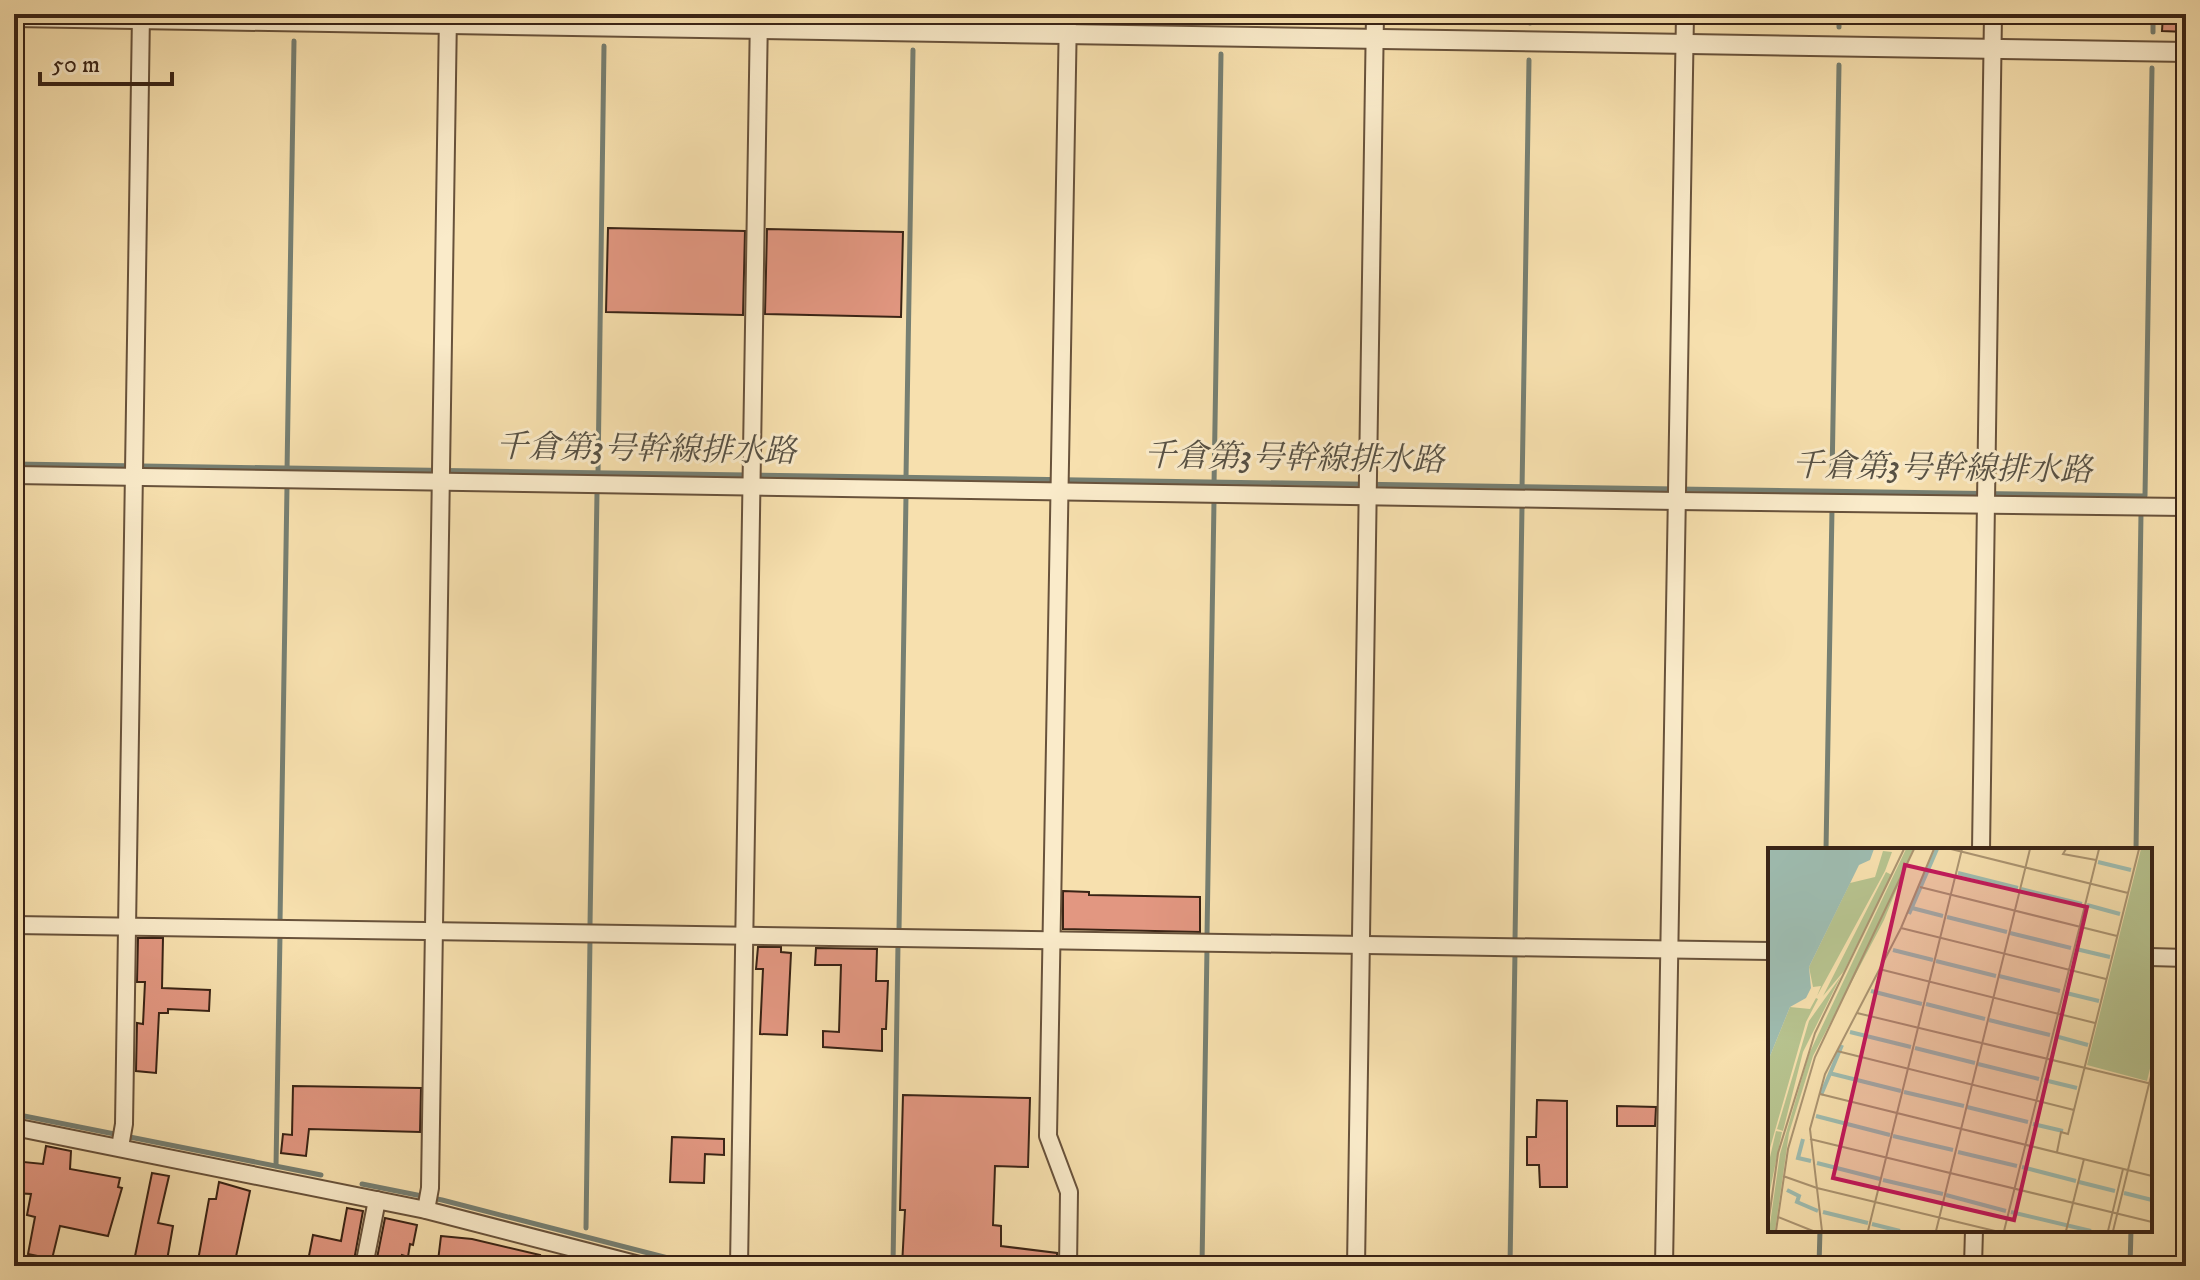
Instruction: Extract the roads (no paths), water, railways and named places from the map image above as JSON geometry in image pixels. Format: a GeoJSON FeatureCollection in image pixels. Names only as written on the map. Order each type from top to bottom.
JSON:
{"type":"FeatureCollection","features":[{"type":"Feature","properties":{"kind":"street"},"geometry":{"type":"LineString","coordinates":[[1068,14],[1048,1136],[1069,1192],[1068,1266]]}},
{"type":"Feature","properties":{"kind":"street"},"geometry":{"type":"LineString","coordinates":[[1356,1266],[1375,14]]}},
{"type":"Feature","properties":{"kind":"street"},"geometry":{"type":"LineString","coordinates":[[1664,1266],[1685,14]]}},
{"type":"Feature","properties":{"kind":"street"},"geometry":{"type":"LineString","coordinates":[[1981,848],[1993,14]]}},
{"type":"Feature","properties":{"kind":"street"},"geometry":{"type":"LineString","coordinates":[[120,1144],[124,1124],[141,16]]}},
{"type":"Feature","properties":{"kind":"street"},"geometry":{"type":"LineString","coordinates":[[14,17],[759,22],[1068,34],[2186,52]]}},
{"type":"Feature","properties":{"kind":"street"},"geometry":{"type":"LineString","coordinates":[[428,1201],[435,932],[448,19]]}},
{"type":"Feature","properties":{"kind":"street"},"geometry":{"type":"LineString","coordinates":[[739,1266],[759,22]]}},
{"type":"Feature","properties":{"kind":"street"},"geometry":{"type":"LineString","coordinates":[[14,475],[134,470],[751,478],[1985,497],[2186,507]]}},
{"type":"Feature","properties":{"kind":"street"},"geometry":{"type":"LineString","coordinates":[[14,925],[1768,951]]}},
{"type":"Feature","properties":{"kind":"street"},"geometry":{"type":"LineString","coordinates":[[2152,957],[2186,958]]}},
{"type":"Feature","properties":{"kind":"street"},"geometry":{"type":"LineString","coordinates":[[14,1127],[120,1144],[377,1200],[428,1201],[643,1266]]}},
{"type":"Feature","properties":{"kind":"street"},"geometry":{"type":"LineString","coordinates":[[364,1266],[377,1200]]}},
{"type":"Feature","properties":{"kind":"street"},"geometry":{"type":"LineString","coordinates":[[1973,1266],[1974,1232]]}},
{"type":"Feature","properties":{"kind":"waterway"},"geometry":{"type":"LineString","coordinates":[[1530,14],[1530,23]]}},
{"type":"Feature","properties":{"kind":"waterway"},"geometry":{"type":"LineString","coordinates":[[1839,14],[1839,27]]}},
{"type":"Feature","properties":{"kind":"waterway"},"geometry":{"type":"LineString","coordinates":[[2153,14],[2153,32]]}},
{"type":"Feature","properties":{"kind":"waterway"},"geometry":{"type":"LineString","coordinates":[[287,472],[294,41]]}},
{"type":"Feature","properties":{"kind":"waterway"},"geometry":{"type":"LineString","coordinates":[[598,473],[604,46]]}},
{"type":"Feature","properties":{"kind":"waterway"},"geometry":{"type":"LineString","coordinates":[[906,477],[913,50]]}},
{"type":"Feature","properties":{"kind":"waterway"},"geometry":{"type":"LineString","coordinates":[[1214,486],[1221,54]]}},
{"type":"Feature","properties":{"kind":"waterway"},"geometry":{"type":"LineString","coordinates":[[1522,490],[1529,60]]}},
{"type":"Feature","properties":{"kind":"waterway"},"geometry":{"type":"LineString","coordinates":[[1832,479],[1839,65]]}},
{"type":"Feature","properties":{"kind":"waterway","name":"千倉第3号幹線排水路"},"geometry":{"type":"LineString","coordinates":[[14,464],[2145,496],[2152,68]]}},
{"type":"Feature","properties":{"kind":"waterway"},"geometry":{"type":"LineString","coordinates":[[280,922],[287,487]]}},
{"type":"Feature","properties":{"kind":"waterway"},"geometry":{"type":"LineString","coordinates":[[590,925],[597,493]]}},
{"type":"Feature","properties":{"kind":"waterway"},"geometry":{"type":"LineString","coordinates":[[899,931],[906,496]]}},
{"type":"Feature","properties":{"kind":"waterway"},"geometry":{"type":"LineString","coordinates":[[1207,936],[1214,501]]}},
{"type":"Feature","properties":{"kind":"waterway"},"geometry":{"type":"LineString","coordinates":[[1515,940],[1522,507]]}},
{"type":"Feature","properties":{"kind":"waterway"},"geometry":{"type":"LineString","coordinates":[[1826,848],[1832,509]]}},
{"type":"Feature","properties":{"kind":"waterway"},"geometry":{"type":"LineString","coordinates":[[2136,848],[2141,513]]}},
{"type":"Feature","properties":{"kind":"waterway"},"geometry":{"type":"LineString","coordinates":[[276,1166],[280,935]]}},
{"type":"Feature","properties":{"kind":"waterway"},"geometry":{"type":"LineString","coordinates":[[586,1228],[590,939]]}},
{"type":"Feature","properties":{"kind":"waterway"},"geometry":{"type":"LineString","coordinates":[[893,1266],[898,944]]}},
{"type":"Feature","properties":{"kind":"waterway"},"geometry":{"type":"LineString","coordinates":[[1202,1266],[1207,948]]}},
{"type":"Feature","properties":{"kind":"waterway"},"geometry":{"type":"LineString","coordinates":[[1510,1266],[1515,952]]}},
{"type":"Feature","properties":{"kind":"waterway"},"geometry":{"type":"LineString","coordinates":[[14,1114],[321,1175]]}},
{"type":"Feature","properties":{"kind":"waterway"},"geometry":{"type":"LineString","coordinates":[[362,1184],[442,1200],[699,1266]]}},
{"type":"Feature","properties":{"kind":"waterway"},"geometry":{"type":"LineString","coordinates":[[1819,1266],[1820,1232]]}},
{"type":"Feature","properties":{"kind":"waterway"},"geometry":{"type":"LineString","coordinates":[[2130,1266],[2131,1232]]}}]}
